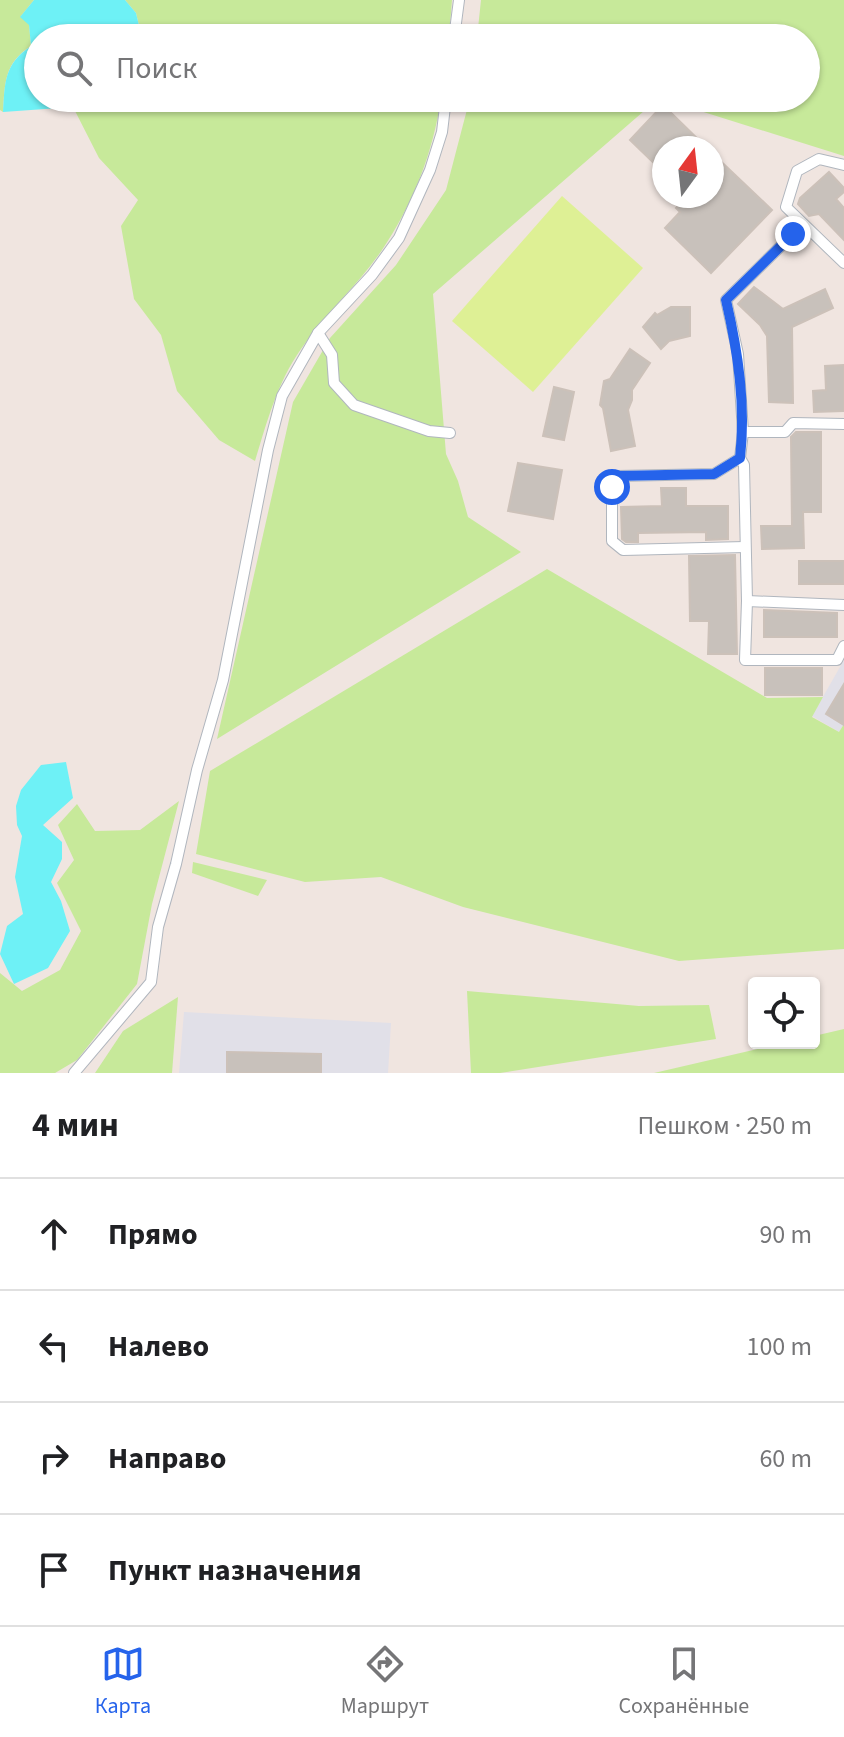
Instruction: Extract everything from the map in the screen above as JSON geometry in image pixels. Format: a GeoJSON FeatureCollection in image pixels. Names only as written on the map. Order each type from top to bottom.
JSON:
{"type":"FeatureCollection","features":[{"type":"Feature","properties":{"kind":"street"},"geometry":{"type":"LineString","coordinates":[[456,24],[459,0]]}},
{"type":"Feature","properties":{"kind":"street"},"geometry":{"type":"LineString","coordinates":[[74,1073],[151,982],[158,927],[223,680],[268,450],[282,396],[318,333],[372,275],[399,238],[430,170],[442,132],[444,112]]}},
{"type":"Feature","properties":{"kind":"street"},"geometry":{"type":"LineString","coordinates":[[844,165],[819,159],[797,171],[786,207],[844,263]]}},
{"type":"Feature","properties":{"kind":"street"},"geometry":{"type":"LineString","coordinates":[[793,234],[726,300],[738,354],[743,432],[740,458],[744,465],[745,660],[837,660],[844,646]]}},
{"type":"Feature","properties":{"kind":"street"},"geometry":{"type":"LineString","coordinates":[[318,333],[332,355],[334,383],[354,405],[429,431],[450,433]]}},
{"type":"Feature","properties":{"kind":"street"},"geometry":{"type":"LineString","coordinates":[[743,432],[785,432],[793,423],[844,424]]}},
{"type":"Feature","properties":{"kind":"street"},"geometry":{"type":"LineString","coordinates":[[740,458],[714,474],[617,476],[612,487],[612,541],[623,550],[745,547]]}},
{"type":"Feature","properties":{"kind":"street"},"geometry":{"type":"LineString","coordinates":[[747,601],[844,605]]}},
{"type":"Feature","properties":{"kind":"shaded area"},"geometry":{"type":"Polygon","coordinates":[[[844,660],[844,724],[839,732],[812,716],[844,660]]]}},
{"type":"Feature","properties":{"kind":"shaded area"},"geometry":{"type":"Polygon","coordinates":[[[184,1012],[391,1023],[388,1073],[179,1073],[184,1012]]]}},
{"type":"Feature","properties":{"kind":"green space"},"geometry":{"type":"Polygon","coordinates":[[[0,0],[34,0],[21,16],[29,24],[24,24],[24,51],[8,74],[3,112],[0,110],[0,0]]]}},
{"type":"Feature","properties":{"kind":"green space"},"geometry":{"type":"Polygon","coordinates":[[[125,0],[452,0],[450,24],[139,24],[136,13],[125,0]]]}},
{"type":"Feature","properties":{"kind":"green space"},"geometry":{"type":"Polygon","coordinates":[[[481,0],[844,0],[844,156],[704,112],[820,112],[820,24],[478,24],[481,0]]]}},
{"type":"Feature","properties":{"kind":"green space"},"geometry":{"type":"Polygon","coordinates":[[[76,112],[438,112],[427,158],[403,215],[373,263],[320,324],[285,375],[255,461],[219,440],[177,391],[161,335],[134,299],[121,226],[138,200],[99,158],[76,112]]]}},
{"type":"Feature","properties":{"kind":"green space"},"geometry":{"type":"Polygon","coordinates":[[[466,112],[643,112],[433,294],[446,454],[458,481],[468,517],[521,552],[217,739],[293,402],[330,338],[396,265],[446,190],[466,112]]]}},
{"type":"Feature","properties":{"kind":"green space"},"geometry":{"type":"Polygon","coordinates":[[[562,196],[643,268],[533,392],[452,321],[562,196]]]}},
{"type":"Feature","properties":{"kind":"green space"},"geometry":{"type":"Polygon","coordinates":[[[547,569],[767,698],[823,697],[812,717],[839,732],[844,724],[844,949],[679,961],[463,907],[381,877],[305,882],[196,854],[210,771],[547,569]]]}},
{"type":"Feature","properties":{"kind":"green space"},"geometry":{"type":"Polygon","coordinates":[[[179,801],[152,904],[137,984],[77,1060],[55,1073],[0,1073],[0,973],[22,991],[60,970],[81,931],[57,883],[74,860],[58,825],[77,804],[95,831],[140,830],[179,801]]]}},
{"type":"Feature","properties":{"kind":"green space"},"geometry":{"type":"Polygon","coordinates":[[[193,862],[267,880],[258,896],[192,873],[193,862]]]}},
{"type":"Feature","properties":{"kind":"green space"},"geometry":{"type":"Polygon","coordinates":[[[467,991],[639,1006],[709,1005],[716,1039],[500,1073],[471,1073],[467,991]]]}},
{"type":"Feature","properties":{"kind":"green space"},"geometry":{"type":"Polygon","coordinates":[[[178,997],[172,1073],[95,1073],[123,1031],[178,997]]]}},
{"type":"Feature","properties":{"kind":"green space"},"geometry":{"type":"Polygon","coordinates":[[[844,1029],[844,1073],[654,1073],[758,1049],[820,1049],[820,1035],[844,1029]]]}},
{"type":"Feature","properties":{"kind":"water"},"geometry":{"type":"Polygon","coordinates":[[[34,0],[125,0],[136,13],[139,24],[28,24],[20,17],[34,0]]]}},
{"type":"Feature","properties":{"kind":"water"},"geometry":{"type":"Polygon","coordinates":[[[24,51],[24,110],[3,112],[8,74],[24,51]]]}},
{"type":"Feature","properties":{"kind":"water"},"geometry":{"type":"Polygon","coordinates":[[[66,762],[73,798],[43,825],[62,842],[62,859],[51,882],[61,901],[70,931],[48,968],[14,984],[0,954],[7,926],[23,914],[15,877],[22,836],[17,825],[16,806],[21,790],[41,765],[66,762]]]}},
{"type":"Feature","properties":{"kind":"building"},"geometry":{"type":"Polygon","coordinates":[[[656,112],[670,112],[695,136],[652,136],[652,161],[630,140],[656,112]]]}},
{"type":"Feature","properties":{"kind":"building"},"geometry":{"type":"Polygon","coordinates":[[[724,164],[772,210],[711,273],[665,228],[680,212],[676,208],[724,208],[724,164]]]}},
{"type":"Feature","properties":{"kind":"building"},"geometry":{"type":"Polygon","coordinates":[[[829,172],[844,188],[836,199],[844,208],[844,240],[819,214],[809,216],[798,204],[800,198],[829,172]]]}},
{"type":"Feature","properties":{"kind":"building"},"geometry":{"type":"Polygon","coordinates":[[[754,287],[783,309],[825,289],[833,308],[792,327],[793,403],[769,402],[767,336],[738,304],[754,287]]]}},
{"type":"Feature","properties":{"kind":"building"},"geometry":{"type":"Polygon","coordinates":[[[671,307],[690,307],[690,336],[669,341],[661,349],[643,327],[655,313],[657,315],[671,307]]]}},
{"type":"Feature","properties":{"kind":"building"},"geometry":{"type":"Polygon","coordinates":[[[630,349],[650,363],[632,390],[628,410],[635,446],[611,451],[600,405],[604,381],[610,379],[630,349]]]}},
{"type":"Feature","properties":{"kind":"building"},"geometry":{"type":"Polygon","coordinates":[[[844,365],[844,411],[814,412],[813,391],[826,390],[825,366],[844,365]]]}},
{"type":"Feature","properties":{"kind":"building"},"geometry":{"type":"Polygon","coordinates":[[[554,387],[574,392],[564,440],[543,436],[554,387]]]}},
{"type":"Feature","properties":{"kind":"building"},"geometry":{"type":"Polygon","coordinates":[[[796,432],[821,432],[821,512],[803,512],[804,548],[762,549],[761,526],[792,526],[791,437],[796,432]]]}},
{"type":"Feature","properties":{"kind":"building"},"geometry":{"type":"Polygon","coordinates":[[[518,463],[562,470],[553,519],[508,511],[518,463]]]}},
{"type":"Feature","properties":{"kind":"building"},"geometry":{"type":"Polygon","coordinates":[[[661,488],[686,488],[686,506],[728,506],[728,539],[706,540],[706,532],[638,533],[638,542],[622,539],[621,507],[662,506],[661,488]]]}},
{"type":"Feature","properties":{"kind":"building"},"geometry":{"type":"Polygon","coordinates":[[[735,555],[737,654],[708,654],[709,621],[690,621],[689,556],[735,555]]]}},
{"type":"Feature","properties":{"kind":"building"},"geometry":{"type":"Polygon","coordinates":[[[799,561],[844,561],[844,584],[799,584],[799,561]]]}},
{"type":"Feature","properties":{"kind":"building"},"geometry":{"type":"Polygon","coordinates":[[[764,610],[837,613],[837,637],[764,637],[764,610]]]}},
{"type":"Feature","properties":{"kind":"building"},"geometry":{"type":"Polygon","coordinates":[[[765,668],[822,668],[822,695],[765,695],[765,668]]]}},
{"type":"Feature","properties":{"kind":"building"},"geometry":{"type":"Polygon","coordinates":[[[844,684],[844,725],[826,714],[844,684]]]}},
{"type":"Feature","properties":{"kind":"building"},"geometry":{"type":"Polygon","coordinates":[[[227,1052],[321,1054],[321,1073],[227,1073],[227,1052]]]}},
{"type":"Feature","properties":{"kind":"route"},"geometry":{"type":"LineString","coordinates":[[612,487],[617,476],[714,474],[740,458],[743,432],[738,354],[726,300],[793,234]]}}]}
